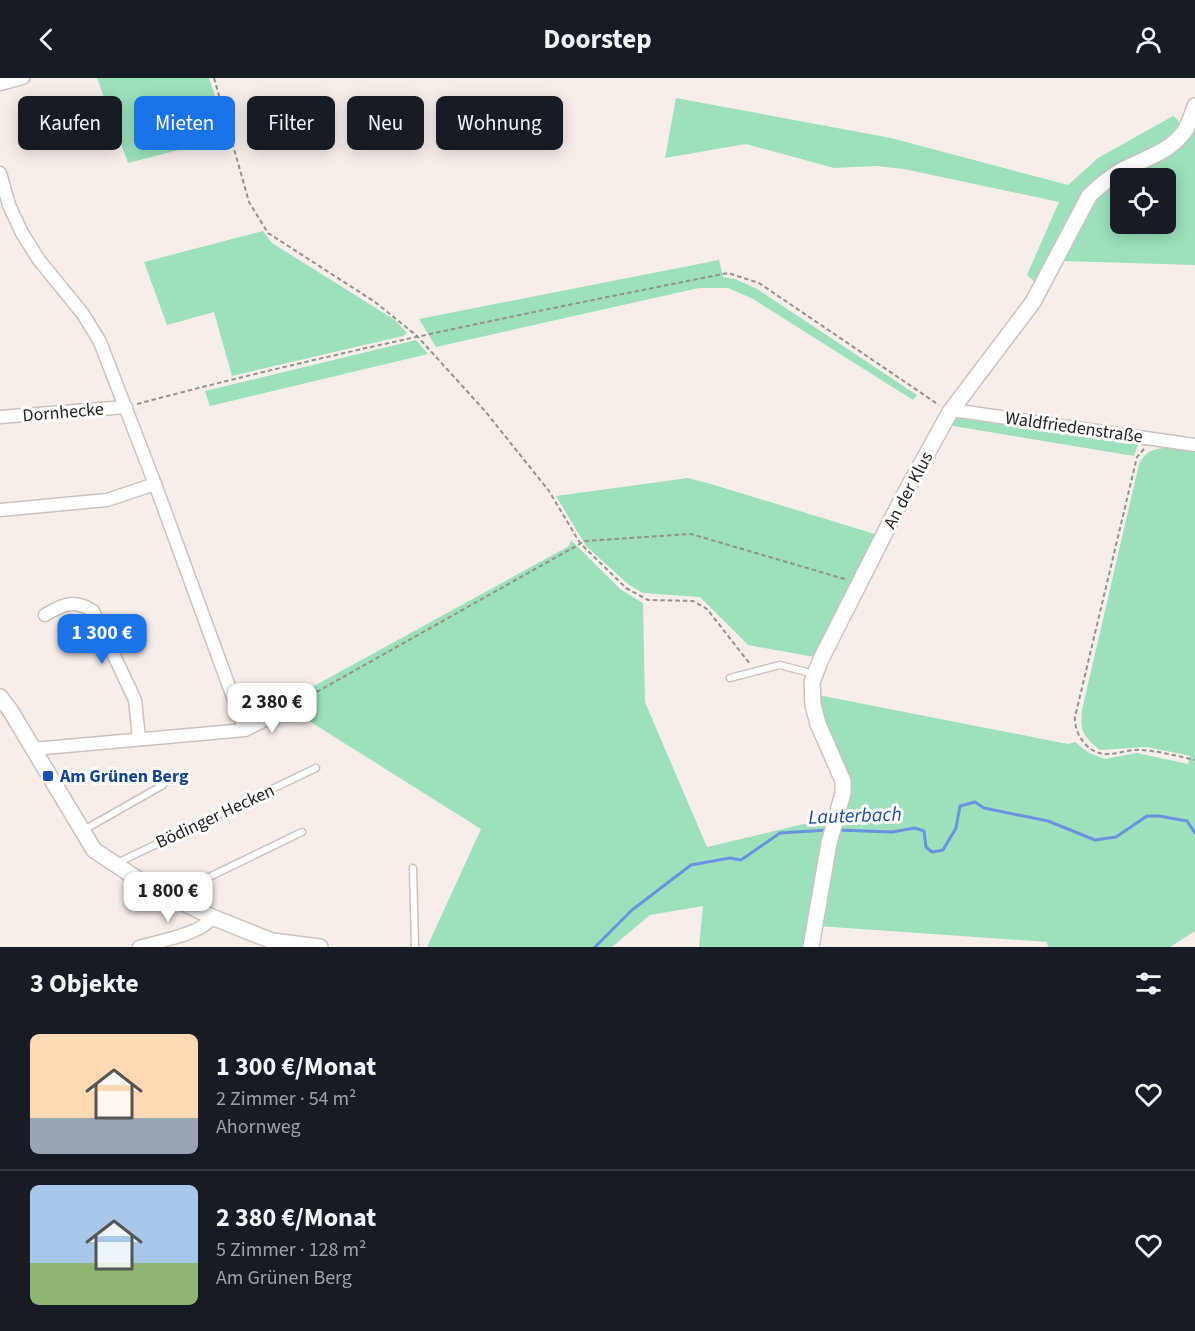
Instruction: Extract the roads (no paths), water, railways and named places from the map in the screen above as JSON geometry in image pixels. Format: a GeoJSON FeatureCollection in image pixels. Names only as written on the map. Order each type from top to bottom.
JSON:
{"type":"FeatureCollection","features":[{"type":"Feature","properties":{"kind":"street"},"geometry":{"type":"LineString","coordinates":[[0,84],[23,78]]}},
{"type":"Feature","properties":{"kind":"street","name":"An der Klus"},"geometry":{"type":"LineString","coordinates":[[811,947],[829,843],[843,793],[843,781],[818,724],[813,705],[814,674],[903,497],[951,411],[1033,302],[1089,196],[1119,172],[1145,161],[1173,143],[1188,126],[1195,106]]}},
{"type":"Feature","properties":{"kind":"street"},"geometry":{"type":"LineString","coordinates":[[0,173],[2,191],[22,233],[39,260],[83,314],[100,342],[155,484],[245,730]]}},
{"type":"Feature","properties":{"kind":"street","name":"Dornhecke"},"geometry":{"type":"LineString","coordinates":[[0,417],[126,407]]}},
{"type":"Feature","properties":{"kind":"street","name":"Waldfriedenstraße"},"geometry":{"type":"LineString","coordinates":[[951,411],[1195,445]]}},
{"type":"Feature","properties":{"kind":"street"},"geometry":{"type":"LineString","coordinates":[[0,510],[107,500],[155,484]]}},
{"type":"Feature","properties":{"kind":"street"},"geometry":{"type":"LineString","coordinates":[[45,615],[62,604],[82,604],[93,611],[135,700],[139,739]]}},
{"type":"Feature","properties":{"kind":"street"},"geometry":{"type":"LineString","coordinates":[[0,698],[5,711],[33,749],[94,850],[169,897],[212,917],[272,941],[320,947]]}},
{"type":"Feature","properties":{"kind":"street"},"geometry":{"type":"LineString","coordinates":[[33,749],[245,730],[286,709]]}},
{"type":"Feature","properties":{"kind":"street"},"geometry":{"type":"LineString","coordinates":[[139,947],[200,929],[212,917]]}},
{"type":"Feature","properties":{"kind":"lane"},"geometry":{"type":"LineString","coordinates":[[730,678],[780,665],[814,674]]}},
{"type":"Feature","properties":{"kind":"lane","name":"Bödinger Hecken"},"geometry":{"type":"LineString","coordinates":[[114,864],[316,768]]}},
{"type":"Feature","properties":{"kind":"lane"},"geometry":{"type":"LineString","coordinates":[[82,831],[164,785]]}},
{"type":"Feature","properties":{"kind":"lane"},"geometry":{"type":"LineString","coordinates":[[169,897],[302,832]]}},
{"type":"Feature","properties":{"kind":"lane"},"geometry":{"type":"LineString","coordinates":[[413,868],[415,947]]}},
{"type":"Feature","properties":{"kind":"waterway","name":"Lauterbach"},"geometry":{"type":"LineString","coordinates":[[837,830],[892,832],[915,828],[924,831],[926,847],[932,852],[943,850],[956,828],[960,806],[975,802],[984,808],[1048,821],[1095,840],[1116,837],[1147,816],[1187,821],[1195,833]]}},
{"type":"Feature","properties":{"kind":"waterway","name":"Lauterbach"},"geometry":{"type":"LineString","coordinates":[[595,947],[632,910],[691,865],[730,858],[741,860],[780,833],[828,830]]}},
{"type":"Feature","properties":{"kind":"place","name":"Am Grünen Berg"},"geometry":{"type":"Point","coordinates":[48,776]}}]}
